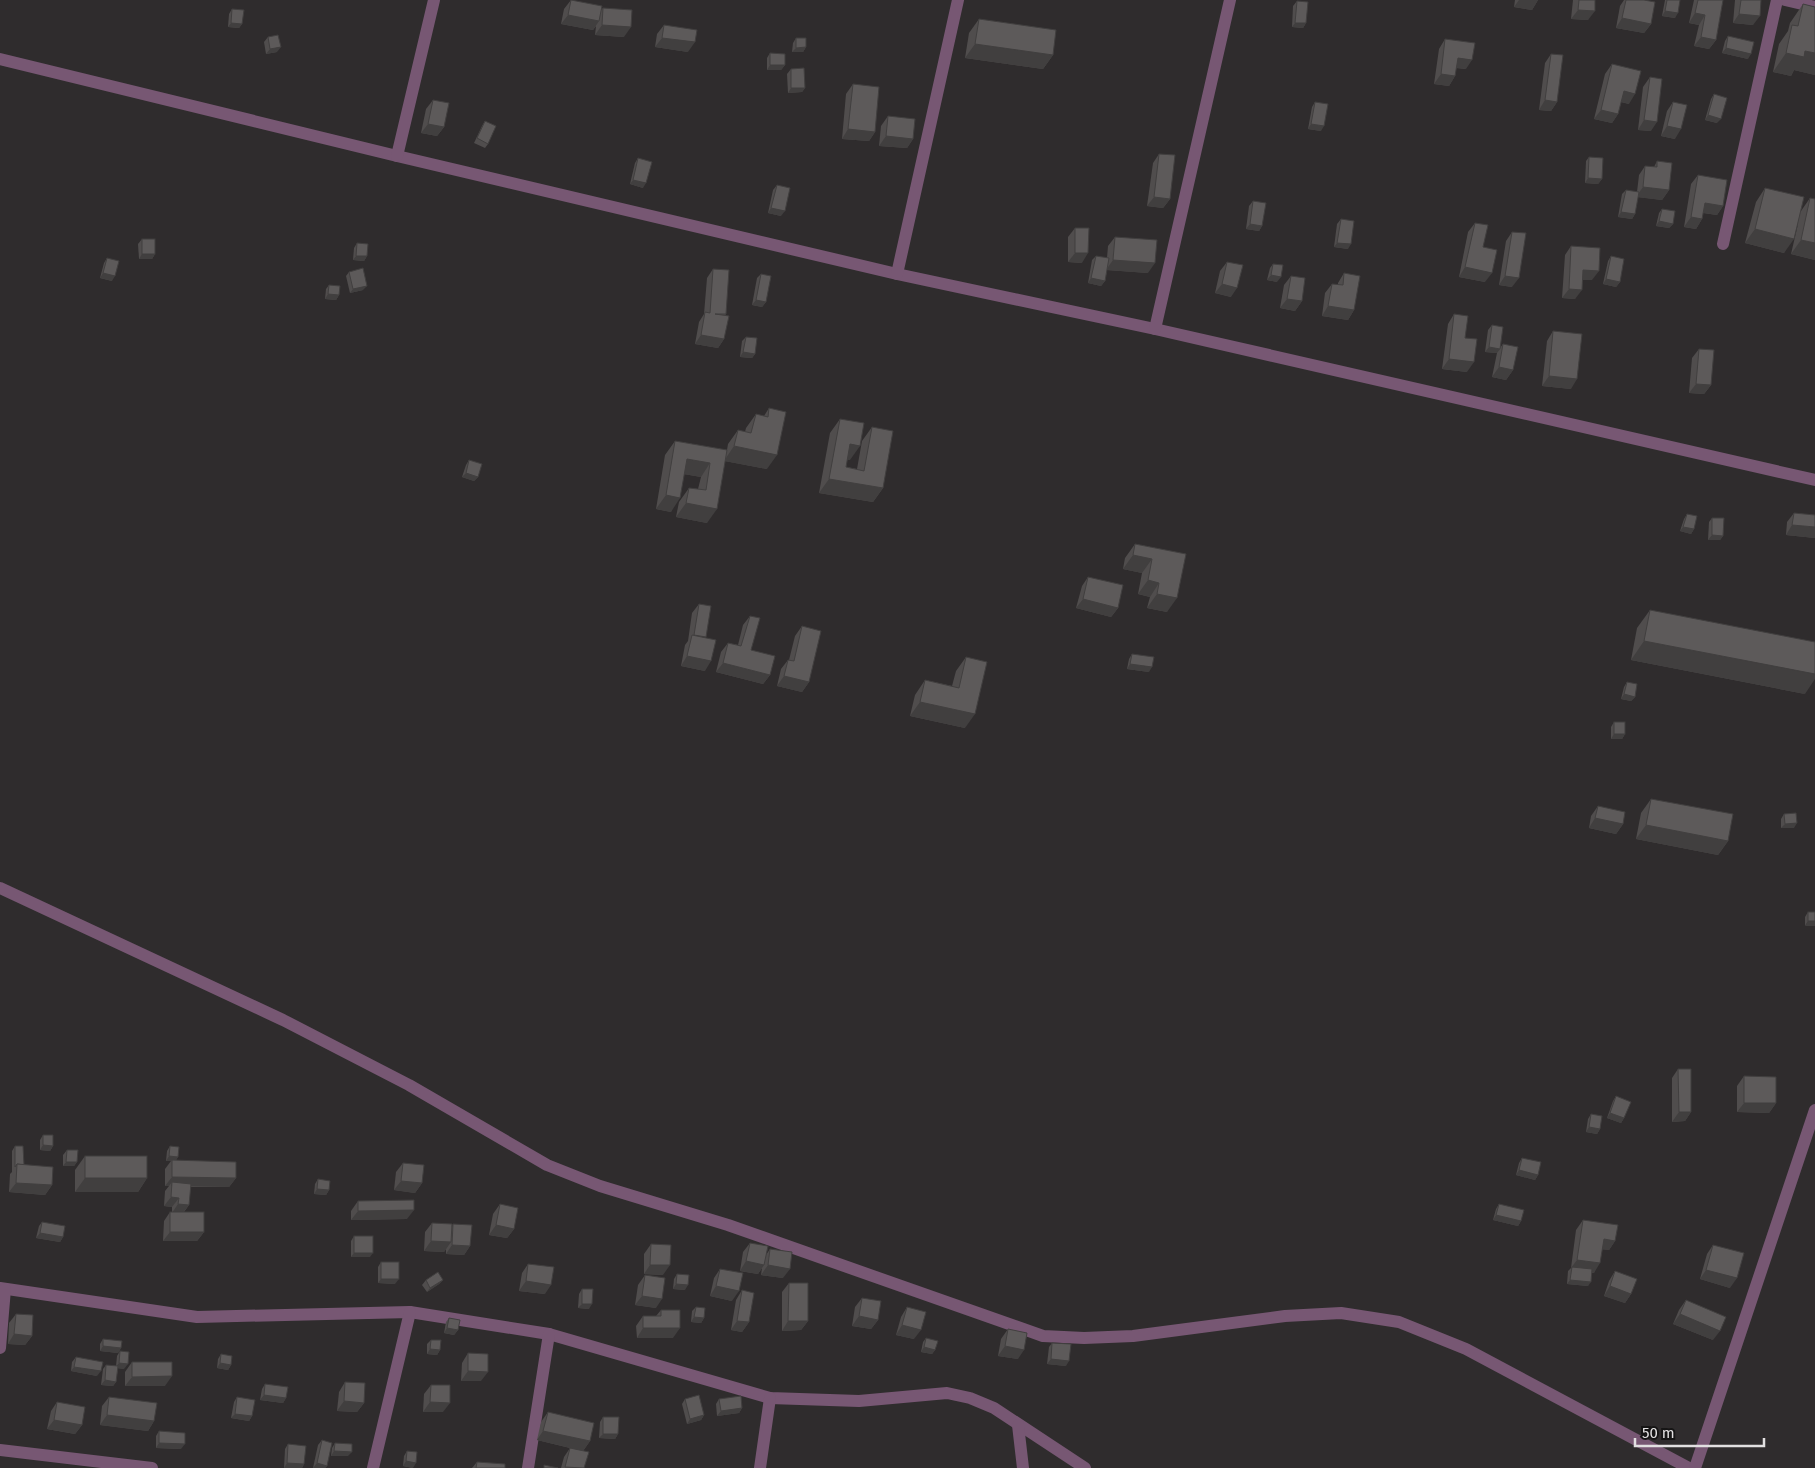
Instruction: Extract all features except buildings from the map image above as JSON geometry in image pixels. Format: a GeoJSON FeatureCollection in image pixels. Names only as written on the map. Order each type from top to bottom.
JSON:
{"type":"FeatureCollection","features":[{"type":"Feature","properties":{"kind":"street"},"geometry":{"type":"LineString","coordinates":[[398,156],[434,0]]}},
{"type":"Feature","properties":{"kind":"street"},"geometry":{"type":"LineString","coordinates":[[897,274],[958,0]]}},
{"type":"Feature","properties":{"kind":"street"},"geometry":{"type":"LineString","coordinates":[[1155,329],[1230,0]]}},
{"type":"Feature","properties":{"kind":"street"},"geometry":{"type":"LineString","coordinates":[[1723,244],[1777,0]]}},
{"type":"Feature","properties":{"kind":"street"},"geometry":{"type":"LineString","coordinates":[[1785,0],[1815,8]]}},
{"type":"Feature","properties":{"kind":"street"},"geometry":{"type":"LineString","coordinates":[[0,59],[398,156],[897,274],[1155,329],[1815,480]]}},
{"type":"Feature","properties":{"kind":"street"},"geometry":{"type":"LineString","coordinates":[[0,888],[283,1020],[408,1085],[546,1164],[600,1186],[728,1225],[1043,1336],[1084,1338],[1133,1336],[1285,1316],[1341,1313],[1399,1322],[1466,1349],[1688,1468]]}},
{"type":"Feature","properties":{"kind":"street"},"geometry":{"type":"LineString","coordinates":[[1695,1468],[1815,1110]]}},
{"type":"Feature","properties":{"kind":"street"},"geometry":{"type":"LineString","coordinates":[[0,1348],[2,1288],[197,1317],[410,1312],[549,1334],[770,1398],[859,1401],[947,1393],[970,1398],[994,1408],[1085,1468]]}},
{"type":"Feature","properties":{"kind":"street"},"geometry":{"type":"LineString","coordinates":[[373,1468],[410,1312]]}},
{"type":"Feature","properties":{"kind":"street"},"geometry":{"type":"LineString","coordinates":[[528,1468],[549,1334]]}},
{"type":"Feature","properties":{"kind":"street"},"geometry":{"type":"LineString","coordinates":[[760,1468],[770,1398]]}},
{"type":"Feature","properties":{"kind":"street"},"geometry":{"type":"LineString","coordinates":[[1018,1425],[1023,1468]]}},
{"type":"Feature","properties":{"kind":"street"},"geometry":{"type":"LineString","coordinates":[[0,1450],[83,1464],[152,1468]]}}]}
